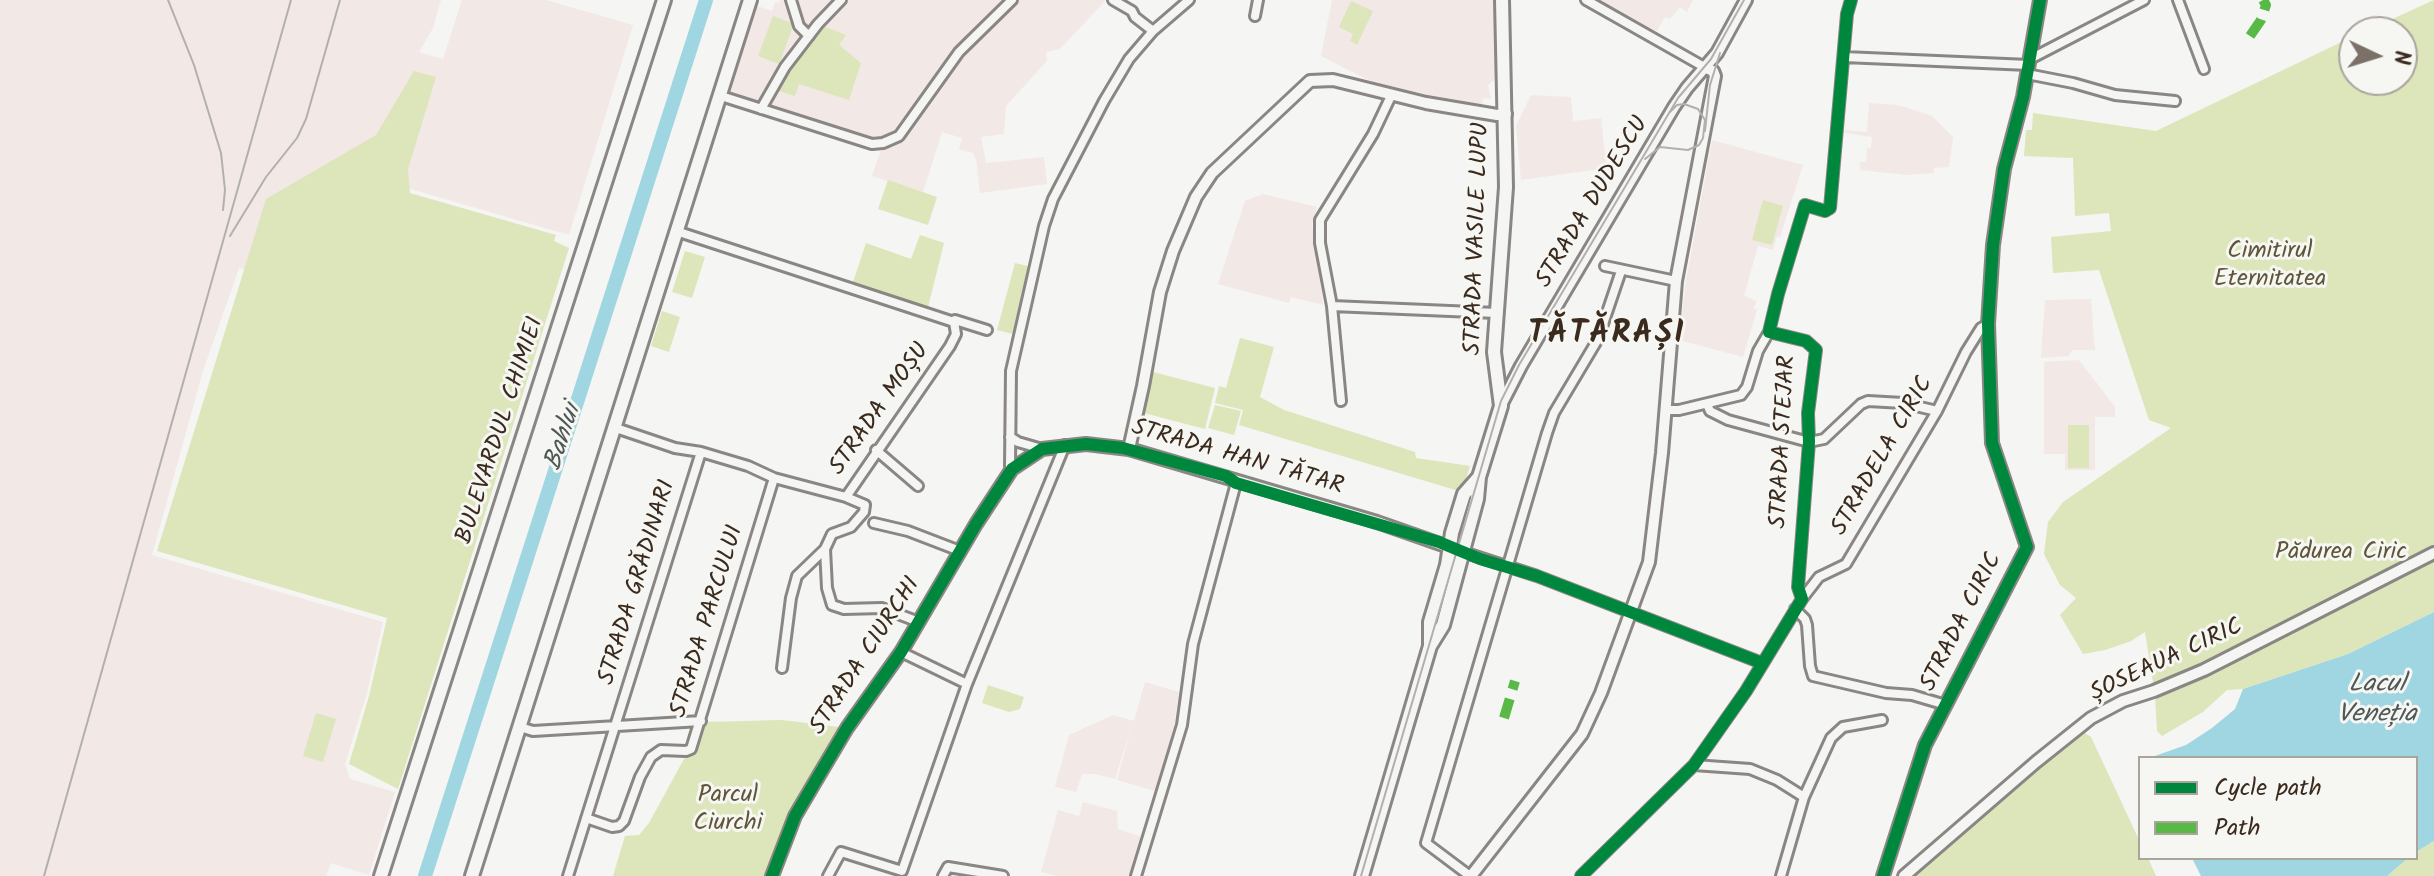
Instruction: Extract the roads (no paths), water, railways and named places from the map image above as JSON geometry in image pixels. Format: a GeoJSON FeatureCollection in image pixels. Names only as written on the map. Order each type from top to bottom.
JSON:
{"type":"FeatureCollection","features":[{"type":"Feature","properties":{"kind":"main road","name":"BULEVARDUL CHIMIEI"},"geometry":{"type":"LineString","coordinates":[[381,876],[664,0]]}},
{"type":"Feature","properties":{"kind":"main road"},"geometry":{"type":"LineString","coordinates":[[472,876],[750,0]]}},
{"type":"Feature","properties":{"kind":"main road","name":"STRADA VASILE LUPU"},"geometry":{"type":"LineString","coordinates":[[1362,876],[1430,646],[1443,625],[1457,550],[1477,499],[1479,477],[1501,406],[1494,352],[1506,187],[1502,0]]}},
{"type":"Feature","properties":{"kind":"street"},"geometry":{"type":"LineString","coordinates":[[791,0],[799,26],[809,36]]}},
{"type":"Feature","properties":{"kind":"street"},"geometry":{"type":"LineString","coordinates":[[761,109],[772,86],[809,36],[841,0]]}},
{"type":"Feature","properties":{"kind":"street"},"geometry":{"type":"LineString","coordinates":[[721,96],[872,144],[891,141],[911,120],[959,52],[1012,0]]}},
{"type":"Feature","properties":{"kind":"street"},"geometry":{"type":"LineString","coordinates":[[1113,0],[1132,11],[1153,31]]}},
{"type":"Feature","properties":{"kind":"street"},"geometry":{"type":"LineString","coordinates":[[1012,469],[1011,371],[1044,226],[1069,166],[1138,45],[1189,0]]}},
{"type":"Feature","properties":{"kind":"street"},"geometry":{"type":"LineString","coordinates":[[1255,16],[1258,0]]}},
{"type":"Feature","properties":{"kind":"street"},"geometry":{"type":"LineString","coordinates":[[1586,0],[1713,71],[1715,76]]}},
{"type":"Feature","properties":{"kind":"street"},"geometry":{"type":"LineString","coordinates":[[1621,271],[1598,339],[1554,413],[1426,843],[1470,876],[1582,734],[1601,693],[1649,562],[1661,471],[1676,281],[1719,50],[1746,0]]}},
{"type":"Feature","properties":{"kind":"street","name":"STRADA STEJAR"},"geometry":{"type":"LineString","coordinates":[[1665,410],[1741,395],[1769,332],[1805,205],[1825,211],[1830,208],[1847,14],[1851,0]]}},
{"type":"Feature","properties":{"kind":"street","name":"STRADA CIRIC"},"geometry":{"type":"LineString","coordinates":[[1883,876],[1925,745],[2027,547],[1992,443],[1988,324],[1993,245],[2008,149],[2040,0]]}},
{"type":"Feature","properties":{"kind":"street"},"geometry":{"type":"LineString","coordinates":[[2028,66],[2144,0]]}},
{"type":"Feature","properties":{"kind":"street"},"geometry":{"type":"LineString","coordinates":[[2178,0],[2204,69]]}},
{"type":"Feature","properties":{"kind":"street","name":"STRADA DUDESCU"},"geometry":{"type":"LineString","coordinates":[[1501,406],[1521,366],[1674,107],[1719,50]]}},
{"type":"Feature","properties":{"kind":"street"},"geometry":{"type":"LineString","coordinates":[[1844,57],[2028,66],[2115,95],[2175,101]]}},
{"type":"Feature","properties":{"kind":"street"},"geometry":{"type":"LineString","coordinates":[[1129,449],[1160,292],[1196,197],[1212,173],[1310,81],[1333,80],[1391,96],[1506,114]]}},
{"type":"Feature","properties":{"kind":"street"},"geometry":{"type":"LineString","coordinates":[[1341,401],[1332,306],[1320,243],[1320,220],[1373,134],[1391,96]]}},
{"type":"Feature","properties":{"kind":"street"},"geometry":{"type":"LineString","coordinates":[[676,231],[987,330]]}},
{"type":"Feature","properties":{"kind":"street"},"geometry":{"type":"LineString","coordinates":[[1605,266],[1676,281]]}},
{"type":"Feature","properties":{"kind":"street"},"geometry":{"type":"LineString","coordinates":[[1332,306],[1497,313]]}},
{"type":"Feature","properties":{"kind":"street","name":"STRADA MOȘU"},"geometry":{"type":"LineString","coordinates":[[782,668],[797,576],[825,549],[832,534],[851,527],[864,512],[865,505],[846,497],[950,346],[956,334],[954,322]]}},
{"type":"Feature","properties":{"kind":"street","name":"STRADELA CIRIC"},"geometry":{"type":"LineString","coordinates":[[1802,599],[1819,577],[1846,564],[1937,411],[1966,352],[1981,328],[1988,324]]}},
{"type":"Feature","properties":{"kind":"street","name":"STRADA STEJAR"},"geometry":{"type":"LineString","coordinates":[[1769,332],[1806,341],[1816,350],[1808,413],[1809,442],[1799,566],[1798,587],[1802,599]]}},
{"type":"Feature","properties":{"kind":"street","name":"STRADA STEJAR"},"geometry":{"type":"LineString","coordinates":[[1809,442],[1824,439],[1868,401],[1903,403],[1937,411]]}},
{"type":"Feature","properties":{"kind":"street"},"geometry":{"type":"LineString","coordinates":[[1707,404],[1710,411],[1728,420],[1809,442]]}},
{"type":"Feature","properties":{"kind":"street"},"geometry":{"type":"LineString","coordinates":[[613,427],[675,448],[748,466],[774,478],[846,497]]}},
{"type":"Feature","properties":{"kind":"street"},"geometry":{"type":"LineString","coordinates":[[1010,437],[1042,449]]}},
{"type":"Feature","properties":{"kind":"street"},"geometry":{"type":"LineString","coordinates":[[828,876],[841,852],[902,871],[967,684],[1065,445]]}},
{"type":"Feature","properties":{"kind":"street","name":"STRADA HAN TĂTAR"},"geometry":{"type":"LineString","coordinates":[[1012,469],[1042,449],[1065,445],[1129,449],[1226,476],[1236,483],[1377,522],[1457,550]]}},
{"type":"Feature","properties":{"kind":"street"},"geometry":{"type":"LineString","coordinates":[[876,450],[918,486]]}},
{"type":"Feature","properties":{"kind":"street","name":"STRADA GRĂDINARI"},"geometry":{"type":"LineString","coordinates":[[568,876],[701,452]]}},
{"type":"Feature","properties":{"kind":"street","name":"STRADA CIURCHI"},"geometry":{"type":"LineString","coordinates":[[772,876],[795,816],[847,728],[901,652],[1012,469]]}},
{"type":"Feature","properties":{"kind":"street","name":"STRADA PARCULUI"},"geometry":{"type":"LineString","coordinates":[[586,818],[612,827],[622,824],[645,766],[656,752],[691,749],[774,478]]}},
{"type":"Feature","properties":{"kind":"street"},"geometry":{"type":"LineString","coordinates":[[1136,876],[1182,725],[1193,644],[1236,483]]}},
{"type":"Feature","properties":{"kind":"street"},"geometry":{"type":"LineString","coordinates":[[874,523],[908,531],[960,551]]}},
{"type":"Feature","properties":{"kind":"street"},"geometry":{"type":"LineString","coordinates":[[825,549],[827,588],[832,605],[844,609],[882,608],[919,622]]}},
{"type":"Feature","properties":{"kind":"street"},"geometry":{"type":"LineString","coordinates":[[1457,550],[1762,663]]}},
{"type":"Feature","properties":{"kind":"street","name":"ȘOSEAUA CIRIC"},"geometry":{"type":"LineString","coordinates":[[1904,876],[2091,718],[2123,701],[2204,670],[2434,553]]}},
{"type":"Feature","properties":{"kind":"street"},"geometry":{"type":"LineString","coordinates":[[1581,876],[1694,765],[1746,691],[1802,599]]}},
{"type":"Feature","properties":{"kind":"street"},"geometry":{"type":"LineString","coordinates":[[1795,609],[1802,614],[1807,625],[1810,672],[1813,676],[1886,693],[1912,695],[1946,705]]}},
{"type":"Feature","properties":{"kind":"street"},"geometry":{"type":"LineString","coordinates":[[901,652],[967,684]]}},
{"type":"Feature","properties":{"kind":"street"},"geometry":{"type":"LineString","coordinates":[[1781,876],[1804,797],[1837,731],[1859,723],[1882,720]]}},
{"type":"Feature","properties":{"kind":"street"},"geometry":{"type":"LineString","coordinates":[[520,727],[533,731],[701,721]]}},
{"type":"Feature","properties":{"kind":"street"},"geometry":{"type":"LineString","coordinates":[[1694,765],[1750,769],[1777,780],[1804,797]]}},
{"type":"Feature","properties":{"kind":"street"},"geometry":{"type":"LineString","coordinates":[[943,876],[948,867],[1003,876]]}},
{"type":"Feature","properties":{"kind":"water","name":"Lacul Veneția"},"geometry":{"type":"Polygon","coordinates":[[[2434,612],[2434,841],[2418,851],[2418,756],[2155,756],[2186,745],[2212,728],[2235,709],[2243,689],[2348,654],[2434,612]]]}},
{"type":"Feature","properties":{"kind":"water"},"geometry":{"type":"Polygon","coordinates":[[[2193,860],[2406,860],[2387,876],[2201,876],[2193,860]]]}},
{"type":"Feature","properties":{"kind":"waterway","name":"Bahlui"},"geometry":{"type":"LineString","coordinates":[[425,876],[706,0]]}},
{"type":"Feature","properties":{"kind":"tram line"},"geometry":{"type":"LineString","coordinates":[[1361,876],[1501,401],[1519,365],[1678,98],[1711,59],[1744,0]]}},
{"type":"Feature","properties":{"kind":"tram line"},"geometry":{"type":"LineString","coordinates":[[1705,131],[1710,85],[1720,53]]}},
{"type":"Feature","properties":{"kind":"tram line"},"geometry":{"type":"LineString","coordinates":[[1645,159],[1660,147],[1688,150],[1699,145],[1703,138],[1705,120],[1698,109],[1684,104],[1677,105],[1669,113]]}},
{"type":"Feature","properties":{"kind":"railway"},"geometry":{"type":"LineString","coordinates":[[168,0],[194,65],[221,153],[225,190],[223,210]]}},
{"type":"Feature","properties":{"kind":"railway"},"geometry":{"type":"LineString","coordinates":[[44,876],[291,0]]}},
{"type":"Feature","properties":{"kind":"railway"},"geometry":{"type":"LineString","coordinates":[[230,236],[266,177],[297,138],[306,119],[340,0]]}},
{"type":"Feature","properties":{"kind":"district","name":"TĂTĂRAȘI"},"geometry":{"type":"Point","coordinates":[1607,337]}},
{"type":"Feature","properties":{"kind":"park label","name":"Cimitirul Eternitatea"},"geometry":{"type":"Point","coordinates":[2270,267]}},
{"type":"Feature","properties":{"kind":"park label","name":"Pădurea Ciric"},"geometry":{"type":"Point","coordinates":[2341,554]}},
{"type":"Feature","properties":{"kind":"park label","name":"Parcul Ciurchi"},"geometry":{"type":"Point","coordinates":[728,811]}}]}
